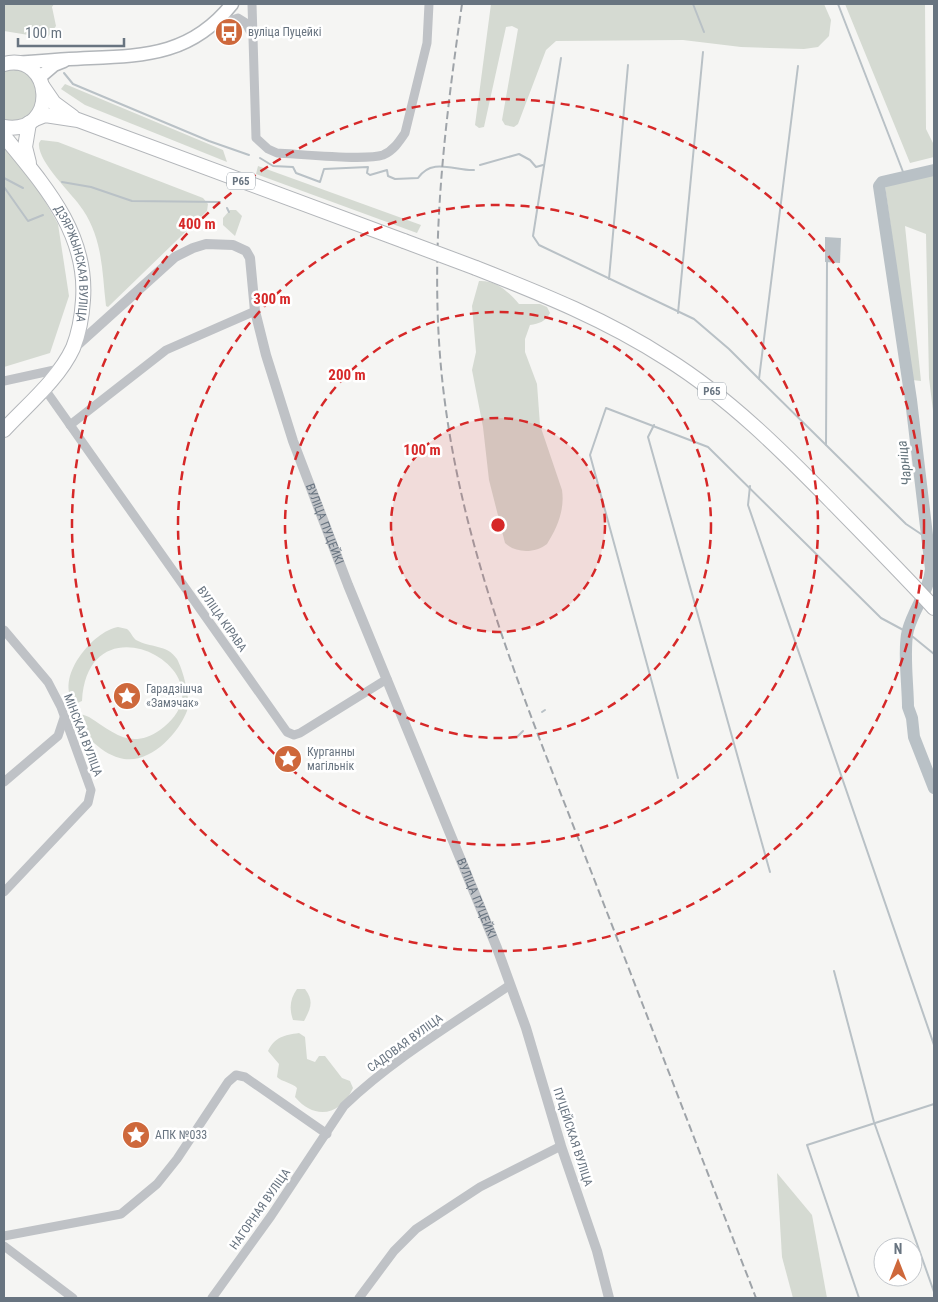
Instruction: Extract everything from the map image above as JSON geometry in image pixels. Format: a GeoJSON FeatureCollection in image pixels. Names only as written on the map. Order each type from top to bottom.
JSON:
{"type":"FeatureCollection","features":[{"type":"Feature","properties":{"kind":"main road"},"geometry":{"type":"LineString","coordinates":[[10,63],[136,56],[160,52],[180,46],[208,29],[232,4]]}},
{"type":"Feature","properties":{"kind":"main road"},"geometry":{"type":"LineString","coordinates":[[41,82],[54,66],[67,59]]}},
{"type":"Feature","properties":{"kind":"main road","name":"Р65"},"geometry":{"type":"LineString","coordinates":[[10,63],[34,70],[54,103],[78,120]]}},
{"type":"Feature","properties":{"kind":"main road","name":"ДЗЯРЖЫНСКАЯ ВУЛІЦА"},"geometry":{"type":"LineString","coordinates":[[32,170],[24,147],[32,121],[43,104],[41,82]]}},
{"type":"Feature","properties":{"kind":"main road","name":"Р65"},"geometry":{"type":"LineString","coordinates":[[4,127],[21,127],[45,114],[78,120],[476,268],[568,304],[602,321],[668,359],[701,383],[788,457],[934,608]]}},
{"type":"Feature","properties":{"kind":"main road","name":"ДЗЯРЖЫНСКАЯ ВУЛІЦА"},"geometry":{"type":"LineString","coordinates":[[4,136],[64,214],[78,246],[82,264],[82,310],[72,349],[60,369],[4,430]]}},
{"type":"Feature","properties":{"kind":"street"},"geometry":{"type":"LineString","coordinates":[[252,4],[254,133],[259,142],[276,153],[374,156],[388,152],[405,133],[423,62],[429,4]]}},
{"type":"Feature","properties":{"kind":"street"},"geometry":{"type":"LineString","coordinates":[[208,29],[227,20],[238,18],[246,23],[252,33]]}},
{"type":"Feature","properties":{"kind":"street","name":"ВУЛІЦА ПУЦЕЙКІ"},"geometry":{"type":"LineString","coordinates":[[72,349],[175,257],[206,244],[233,245],[246,251],[250,258],[255,311],[267,361],[293,441],[387,679],[497,948],[510,985]]}},
{"type":"Feature","properties":{"kind":"street"},"geometry":{"type":"LineString","coordinates":[[70,425],[166,350],[255,311]]}},
{"type":"Feature","properties":{"kind":"street"},"geometry":{"type":"LineString","coordinates":[[4,382],[60,369]]}},
{"type":"Feature","properties":{"kind":"street","name":"ВУЛІЦА КІРАВА"},"geometry":{"type":"LineString","coordinates":[[44,388],[287,732],[300,733],[387,679]]}},
{"type":"Feature","properties":{"kind":"street","name":"МІНСКАЯ ВУЛІЦА"},"geometry":{"type":"LineString","coordinates":[[4,630],[48,682],[64,718],[91,790],[88,803],[4,892]]}},
{"type":"Feature","properties":{"kind":"street"},"geometry":{"type":"LineString","coordinates":[[4,782],[58,736],[64,718]]}},
{"type":"Feature","properties":{"kind":"street","name":"САДОВАЯ ВУЛІЦА"},"geometry":{"type":"LineString","coordinates":[[327,1134],[344,1106],[358,1092],[510,985]]}},
{"type":"Feature","properties":{"kind":"street","name":"ПУЦЕЙСКАЯ ВУЛІЦА"},"geometry":{"type":"LineString","coordinates":[[510,985],[526,1028],[561,1146],[597,1251],[609,1298]]}},
{"type":"Feature","properties":{"kind":"street"},"geometry":{"type":"LineString","coordinates":[[4,1236],[122,1214],[157,1184],[177,1158],[228,1082],[236,1075],[245,1077],[327,1134]]}},
{"type":"Feature","properties":{"kind":"street","name":"НАГОРНАЯ ВУЛІЦА"},"geometry":{"type":"LineString","coordinates":[[212,1298],[327,1134]]}},
{"type":"Feature","properties":{"kind":"street"},"geometry":{"type":"LineString","coordinates":[[360,1298],[394,1251],[416,1230],[480,1188],[561,1146]]}},
{"type":"Feature","properties":{"kind":"street"},"geometry":{"type":"LineString","coordinates":[[4,1246],[73,1298]]}},
{"type":"Feature","properties":{"kind":"shaded area"},"geometry":{"type":"Polygon","coordinates":[[[4,4],[54,4],[52,7],[56,26],[47,38],[4,31],[4,4]]]}},
{"type":"Feature","properties":{"kind":"shaded area"},"geometry":{"type":"Polygon","coordinates":[[[491,4],[824,4],[831,20],[829,36],[818,47],[804,49],[741,47],[683,40],[556,41],[546,50],[518,124],[514,127],[505,125],[502,120],[518,29],[512,26],[506,27],[484,127],[479,128],[475,125],[491,4]]]}},
{"type":"Feature","properties":{"kind":"shaded area"},"geometry":{"type":"Polygon","coordinates":[[[845,4],[925,4],[926,129],[933,143],[934,157],[910,163],[845,4]]]}},
{"type":"Feature","properties":{"kind":"shaded area"},"geometry":{"type":"Polygon","coordinates":[[[4,70],[23,70],[35,81],[39,89],[39,97],[33,111],[27,116],[12,121],[4,120],[4,70]]]}},
{"type":"Feature","properties":{"kind":"shaded area"},"geometry":{"type":"Polygon","coordinates":[[[65,84],[223,150],[227,162],[85,105],[61,89],[65,84]]]}},
{"type":"Feature","properties":{"kind":"shaded area"},"geometry":{"type":"Polygon","coordinates":[[[41,140],[58,142],[203,198],[208,204],[207,211],[108,307],[106,306],[98,245],[90,221],[43,159],[39,143],[41,140]]]}},
{"type":"Feature","properties":{"kind":"shaded area"},"geometry":{"type":"Polygon","coordinates":[[[4,146],[29,173],[58,224],[69,296],[50,353],[4,367],[4,146]]]}},
{"type":"Feature","properties":{"kind":"shaded area"},"geometry":{"type":"Polygon","coordinates":[[[258,166],[421,225],[417,233],[256,174],[258,166]]]}},
{"type":"Feature","properties":{"kind":"shaded area"},"geometry":{"type":"Polygon","coordinates":[[[934,175],[934,419],[929,378],[926,234],[905,226],[921,381],[912,380],[885,186],[934,175]]]}},
{"type":"Feature","properties":{"kind":"shaded area"},"geometry":{"type":"Polygon","coordinates":[[[230,210],[236,210],[242,216],[235,236],[223,225],[223,218],[230,210]]]}},
{"type":"Feature","properties":{"kind":"shaded area"},"geometry":{"type":"Polygon","coordinates":[[[825,237],[841,238],[840,263],[825,262],[825,237]]]}},
{"type":"Feature","properties":{"kind":"shaded area"},"geometry":{"type":"Polygon","coordinates":[[[479,281],[491,282],[502,288],[519,304],[540,304],[547,307],[550,313],[542,322],[530,325],[525,339],[525,352],[537,384],[540,425],[563,497],[561,512],[554,532],[547,544],[532,551],[520,551],[505,543],[489,480],[483,427],[472,370],[476,352],[472,306],[479,281]]]}},
{"type":"Feature","properties":{"kind":"shaded area"},"geometry":{"type":"Polygon","coordinates":[[[118,627],[127,629],[136,640],[173,654],[182,670],[188,699],[187,711],[183,720],[170,737],[153,752],[134,759],[124,759],[108,753],[88,737],[71,717],[71,713],[75,711],[123,737],[140,739],[160,730],[179,708],[182,687],[171,668],[153,654],[130,647],[108,651],[90,668],[82,701],[75,704],[70,694],[69,682],[72,670],[79,658],[98,637],[108,630],[118,627]]]}},
{"type":"Feature","properties":{"kind":"shaded area"},"geometry":{"type":"Polygon","coordinates":[[[297,989],[305,989],[310,997],[310,1008],[304,1021],[293,1020],[292,1016],[292,1000],[297,989]]]}},
{"type":"Feature","properties":{"kind":"shaded area"},"geometry":{"type":"Polygon","coordinates":[[[299,1033],[305,1037],[307,1059],[315,1062],[319,1056],[325,1056],[342,1078],[350,1081],[353,1088],[342,1104],[335,1109],[327,1112],[311,1110],[295,1097],[297,1088],[277,1077],[279,1064],[268,1051],[280,1038],[299,1033]]]}},
{"type":"Feature","properties":{"kind":"shaded area"},"geometry":{"type":"Polygon","coordinates":[[[777,1173],[812,1215],[827,1298],[793,1298],[782,1257],[777,1173]]]}},
{"type":"Feature","properties":{"kind":"waterway"},"geometry":{"type":"LineString","coordinates":[[693,4],[704,32]]}},
{"type":"Feature","properties":{"kind":"waterway"},"geometry":{"type":"LineString","coordinates":[[838,4],[905,177]]}},
{"type":"Feature","properties":{"kind":"waterway"},"geometry":{"type":"LineString","coordinates":[[678,313],[703,52]]}},
{"type":"Feature","properties":{"kind":"waterway"},"geometry":{"type":"LineString","coordinates":[[561,58],[533,236],[539,245],[694,319],[729,349],[759,379]]}},
{"type":"Feature","properties":{"kind":"waterway"},"geometry":{"type":"LineString","coordinates":[[609,279],[628,65]]}},
{"type":"Feature","properties":{"kind":"waterway"},"geometry":{"type":"LineString","coordinates":[[798,66],[759,379],[826,445]]}},
{"type":"Feature","properties":{"kind":"waterway"},"geometry":{"type":"LineString","coordinates":[[64,73],[73,84],[209,141],[249,155]]}},
{"type":"Feature","properties":{"kind":"waterway"},"geometry":{"type":"LineString","coordinates":[[480,165],[519,154],[530,160],[536,167],[543,165]]}},
{"type":"Feature","properties":{"kind":"waterway"},"geometry":{"type":"LineString","coordinates":[[260,158],[273,166],[293,167],[296,173],[320,182],[324,169],[368,167],[367,173],[370,175],[387,170],[388,176],[395,179],[418,178],[430,168],[444,166],[474,170]]}},
{"type":"Feature","properties":{"kind":"waterway","name":"Чарніца"},"geometry":{"type":"LineString","coordinates":[[934,170],[882,182],[879,186],[911,400],[931,569],[927,585],[908,630],[906,657],[908,707],[912,718],[914,737],[934,788]]}},
{"type":"Feature","properties":{"kind":"waterway"},"geometry":{"type":"LineString","coordinates":[[4,178],[23,188]]}},
{"type":"Feature","properties":{"kind":"waterway"},"geometry":{"type":"LineString","coordinates":[[62,182],[91,187],[132,201],[220,202]]}},
{"type":"Feature","properties":{"kind":"waterway"},"geometry":{"type":"LineString","coordinates":[[4,187],[28,221],[43,215]]}},
{"type":"Feature","properties":{"kind":"waterway"},"geometry":{"type":"LineString","coordinates":[[227,208],[229,212]]}},
{"type":"Feature","properties":{"kind":"waterway"},"geometry":{"type":"LineString","coordinates":[[827,262],[826,445],[906,524],[927,538]]}},
{"type":"Feature","properties":{"kind":"waterway"},"geometry":{"type":"LineString","coordinates":[[678,778],[590,455],[606,408],[708,447],[881,618],[907,632],[934,654]]}},
{"type":"Feature","properties":{"kind":"waterway"},"geometry":{"type":"LineString","coordinates":[[654,425],[648,437],[770,872]]}},
{"type":"Feature","properties":{"kind":"waterway"},"geometry":{"type":"LineString","coordinates":[[750,486],[748,505],[934,1045]]}},
{"type":"Feature","properties":{"kind":"waterway"},"geometry":{"type":"LineString","coordinates":[[518,736],[523,731]]}},
{"type":"Feature","properties":{"kind":"waterway"},"geometry":{"type":"LineString","coordinates":[[834,971],[874,1122],[934,1292]]}},
{"type":"Feature","properties":{"kind":"waterway"},"geometry":{"type":"LineString","coordinates":[[859,1298],[807,1145],[934,1104]]}},
{"type":"Feature","properties":{"kind":"railway"},"geometry":{"type":"LineString","coordinates":[[462,4],[449,103],[437,253],[440,353],[445,403],[454,460],[482,571],[518,681],[756,1298]]}},
{"type":"Feature","properties":{"kind":"place","name":"вуліца Пуцейкі"},"geometry":{"type":"Point","coordinates":[229,32]}},
{"type":"Feature","properties":{"kind":"place","name":"Гарадзішча «Замэчак»"},"geometry":{"type":"Point","coordinates":[127,696]}},
{"type":"Feature","properties":{"kind":"place","name":"Курганны магільнік"},"geometry":{"type":"Point","coordinates":[288,759]}},
{"type":"Feature","properties":{"kind":"place","name":"АПК №033"},"geometry":{"type":"Point","coordinates":[136,1135]}}]}
